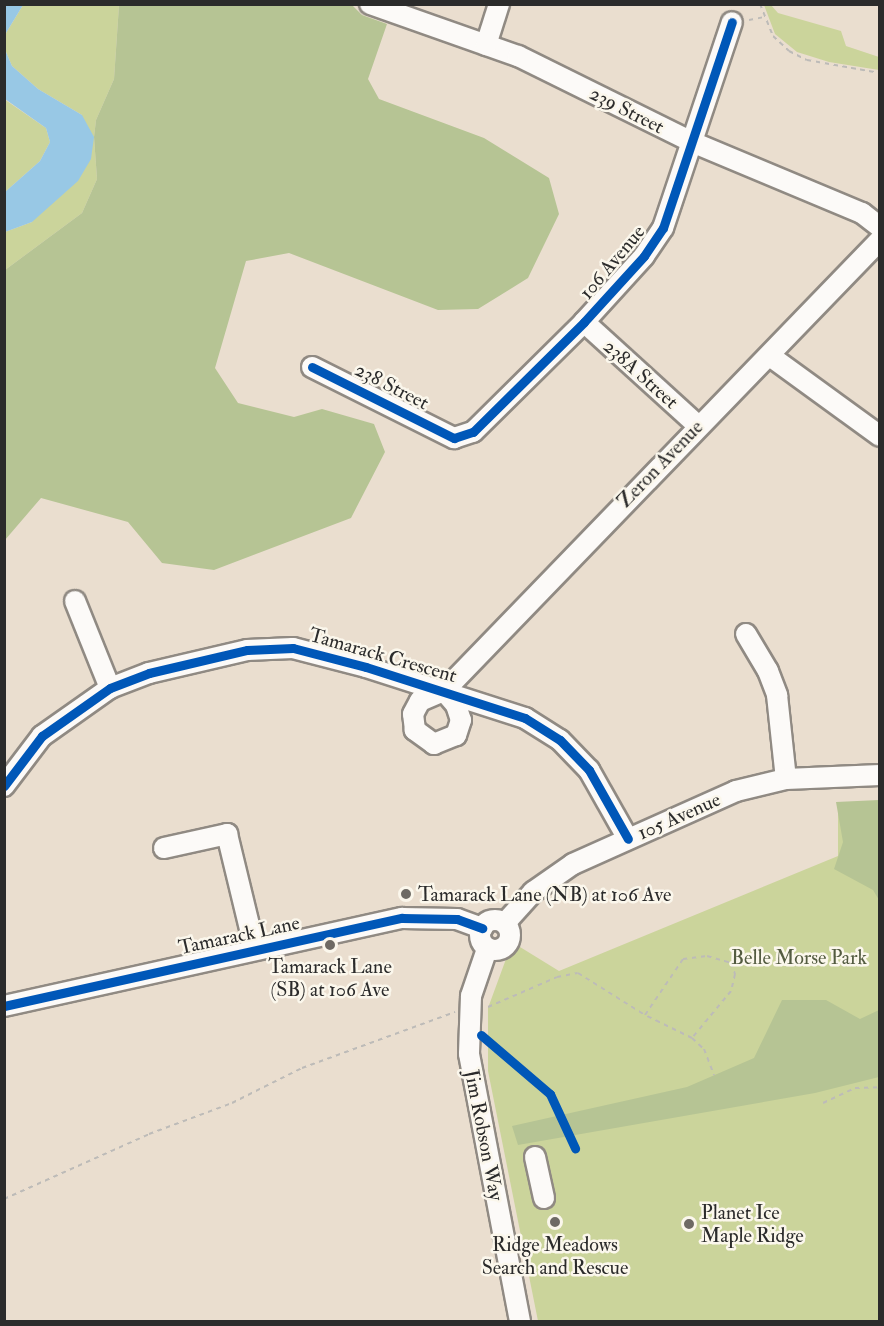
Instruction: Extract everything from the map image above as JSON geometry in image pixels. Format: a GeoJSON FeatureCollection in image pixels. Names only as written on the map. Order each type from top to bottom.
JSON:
{"type":"FeatureCollection","features":[{"type":"Feature","properties":{"kind":"street","name":"239 Street"},"geometry":{"type":"LineString","coordinates":[[370,4],[486,45],[548,71],[692,142],[862,213],[879,227]]}},
{"type":"Feature","properties":{"kind":"street"},"geometry":{"type":"LineString","coordinates":[[486,45],[499,4]]}},
{"type":"Feature","properties":{"kind":"street","name":"106 Avenue"},"geometry":{"type":"LineString","coordinates":[[454,438],[474,432],[584,322],[644,256],[663,228],[732,22]]}},
{"type":"Feature","properties":{"kind":"street","name":"Zeron Avenue"},"geometry":{"type":"LineString","coordinates":[[444,691],[697,425],[770,356],[879,240]]}},
{"type":"Feature","properties":{"kind":"street","name":"238A Street"},"geometry":{"type":"LineString","coordinates":[[584,322],[697,425]]}},
{"type":"Feature","properties":{"kind":"street"},"geometry":{"type":"LineString","coordinates":[[770,356],[879,436]]}},
{"type":"Feature","properties":{"kind":"street","name":"238 Street"},"geometry":{"type":"LineString","coordinates":[[312,367],[454,438]]}},
{"type":"Feature","properties":{"kind":"street"},"geometry":{"type":"LineString","coordinates":[[75,602],[110,688]]}},
{"type":"Feature","properties":{"kind":"street"},"geometry":{"type":"LineString","coordinates":[[746,634],[768,670],[777,695],[786,779]]}},
{"type":"Feature","properties":{"kind":"street","name":"Tamarack Crescent"},"geometry":{"type":"LineString","coordinates":[[4,786],[21,760],[42,736],[110,688],[149,673],[248,650],[293,648],[444,691],[525,718],[560,740],[589,770],[628,838]]}},
{"type":"Feature","properties":{"kind":"street","name":"105 Avenue"},"geometry":{"type":"LineString","coordinates":[[505,923],[553,876],[628,838],[736,791],[786,779],[879,775]]}},
{"type":"Feature","properties":{"kind":"street"},"geometry":{"type":"LineString","coordinates":[[164,848],[227,834],[255,950]]}},
{"type":"Feature","properties":{"kind":"street","name":"Tamarack Lane"},"geometry":{"type":"LineString","coordinates":[[4,1006],[408,917],[457,919],[482,928]]}},
{"type":"Feature","properties":{"kind":"street"},"geometry":{"type":"LineString","coordinates":[[493,920],[505,923],[508,940],[500,950],[487,949],[482,944],[482,928],[493,920]]}},
{"type":"Feature","properties":{"kind":"street","name":"Jim Robson Way"},"geometry":{"type":"LineString","coordinates":[[487,949],[477,972],[469,1010],[469,1054],[520,1322]]}},
{"type":"Feature","properties":{"kind":"street"},"geometry":{"type":"LineString","coordinates":[[536,1157],[544,1198]]}},
{"type":"Feature","properties":{"kind":"path"},"geometry":{"type":"LineString","coordinates":[[760,4],[773,36],[807,60],[879,73]]}},
{"type":"Feature","properties":{"kind":"path"},"geometry":{"type":"LineString","coordinates":[[754,20],[764,17]]}},
{"type":"Feature","properties":{"kind":"path"},"geometry":{"type":"LineString","coordinates":[[645,1015],[683,959],[693,955],[728,960],[735,974],[731,991],[716,1013],[692,1038]]}},
{"type":"Feature","properties":{"kind":"path"},"geometry":{"type":"LineString","coordinates":[[486,1008],[556,977],[578,973],[645,1015],[692,1038],[704,1049],[714,1075]]}},
{"type":"Feature","properties":{"kind":"path"},"geometry":{"type":"LineString","coordinates":[[4,1199],[149,1134],[232,1103],[302,1068],[458,1011]]}},
{"type":"Feature","properties":{"kind":"path"},"geometry":{"type":"LineString","coordinates":[[481,1035],[550,1094],[575,1148]]}},
{"type":"Feature","properties":{"kind":"path"},"geometry":{"type":"LineString","coordinates":[[823,1103],[855,1088],[879,1087]]}},
{"type":"Feature","properties":{"kind":"green space"},"geometry":{"type":"Polygon","coordinates":[[[23,5],[119,5],[114,79],[96,120],[94,137],[97,179],[82,213],[5,270],[5,232],[32,222],[82,115],[38,89],[12,66],[6,52],[6,33],[23,5]]]}},
{"type":"Feature","properties":{"kind":"green space"},"geometry":{"type":"Polygon","coordinates":[[[119,5],[352,5],[362,15],[387,24],[368,79],[379,99],[484,138],[549,178],[559,214],[528,278],[478,309],[438,310],[289,253],[246,261],[215,368],[238,403],[294,417],[322,409],[374,424],[385,452],[351,518],[214,570],[162,563],[128,522],[41,498],[5,540],[5,270],[82,213],[97,179],[94,137],[96,120],[114,79],[119,5]]]}},
{"type":"Feature","properties":{"kind":"green space"},"geometry":{"type":"Polygon","coordinates":[[[764,5],[771,5],[778,13],[841,31],[846,46],[879,57],[879,70],[829,62],[797,52],[775,34],[764,5]]]}},
{"type":"Feature","properties":{"kind":"green space"},"geometry":{"type":"Polygon","coordinates":[[[4,99],[46,128],[50,142],[40,161],[5,192],[4,99]]]}},
{"type":"Feature","properties":{"kind":"green space"},"geometry":{"type":"Polygon","coordinates":[[[880,800],[879,900],[873,890],[834,869],[843,842],[836,802],[880,800]]]}},
{"type":"Feature","properties":{"kind":"green space","name":"Belle Morse Park"},"geometry":{"type":"Polygon","coordinates":[[[879,812],[879,1321],[538,1321],[488,1071],[488,1008],[506,959],[520,947],[559,971],[838,856],[838,813],[879,812]]]}},
{"type":"Feature","properties":{"kind":"green space"},"geometry":{"type":"Polygon","coordinates":[[[782,1000],[826,1000],[860,1019],[879,1010],[879,1077],[815,1093],[518,1145],[512,1126],[687,1087],[754,1058],[782,1000]]]}},
{"type":"Feature","properties":{"kind":"water"},"geometry":{"type":"Polygon","coordinates":[[[5,4],[23,5],[6,33],[6,52],[12,66],[38,89],[82,115],[94,137],[91,159],[78,181],[32,222],[5,232],[5,192],[40,161],[50,142],[46,128],[5,99],[5,4]]]}},
{"type":"Feature","properties":{"kind":"cycle path"},"geometry":{"type":"LineString","coordinates":[[312,367],[454,438],[473,432],[584,322],[644,256],[663,228],[732,22]]}},
{"type":"Feature","properties":{"kind":"cycle path"},"geometry":{"type":"LineString","coordinates":[[4,786],[42,736],[110,688],[149,673],[247,650],[293,648],[366,667],[525,718],[560,740],[589,770],[628,839]]}},
{"type":"Feature","properties":{"kind":"cycle path"},"geometry":{"type":"LineString","coordinates":[[4,1006],[402,918],[457,919],[482,928]]}},
{"type":"Feature","properties":{"kind":"cycle path"},"geometry":{"type":"LineString","coordinates":[[481,1035],[550,1094],[575,1148]]}},
{"type":"Feature","properties":{"kind":"place","name":"Tamarack Lane (NB) at 106 Ave"},"geometry":{"type":"Point","coordinates":[406,894]}},
{"type":"Feature","properties":{"kind":"place","name":"Tamarack Lane (SB) at 106 Ave"},"geometry":{"type":"Point","coordinates":[330,945]}},
{"type":"Feature","properties":{"kind":"place","name":"Ridge Meadows Search and Rescue"},"geometry":{"type":"Point","coordinates":[555,1222]}},
{"type":"Feature","properties":{"kind":"place","name":"Planet Ice Maple Ridge"},"geometry":{"type":"Point","coordinates":[689,1224]}}]}
